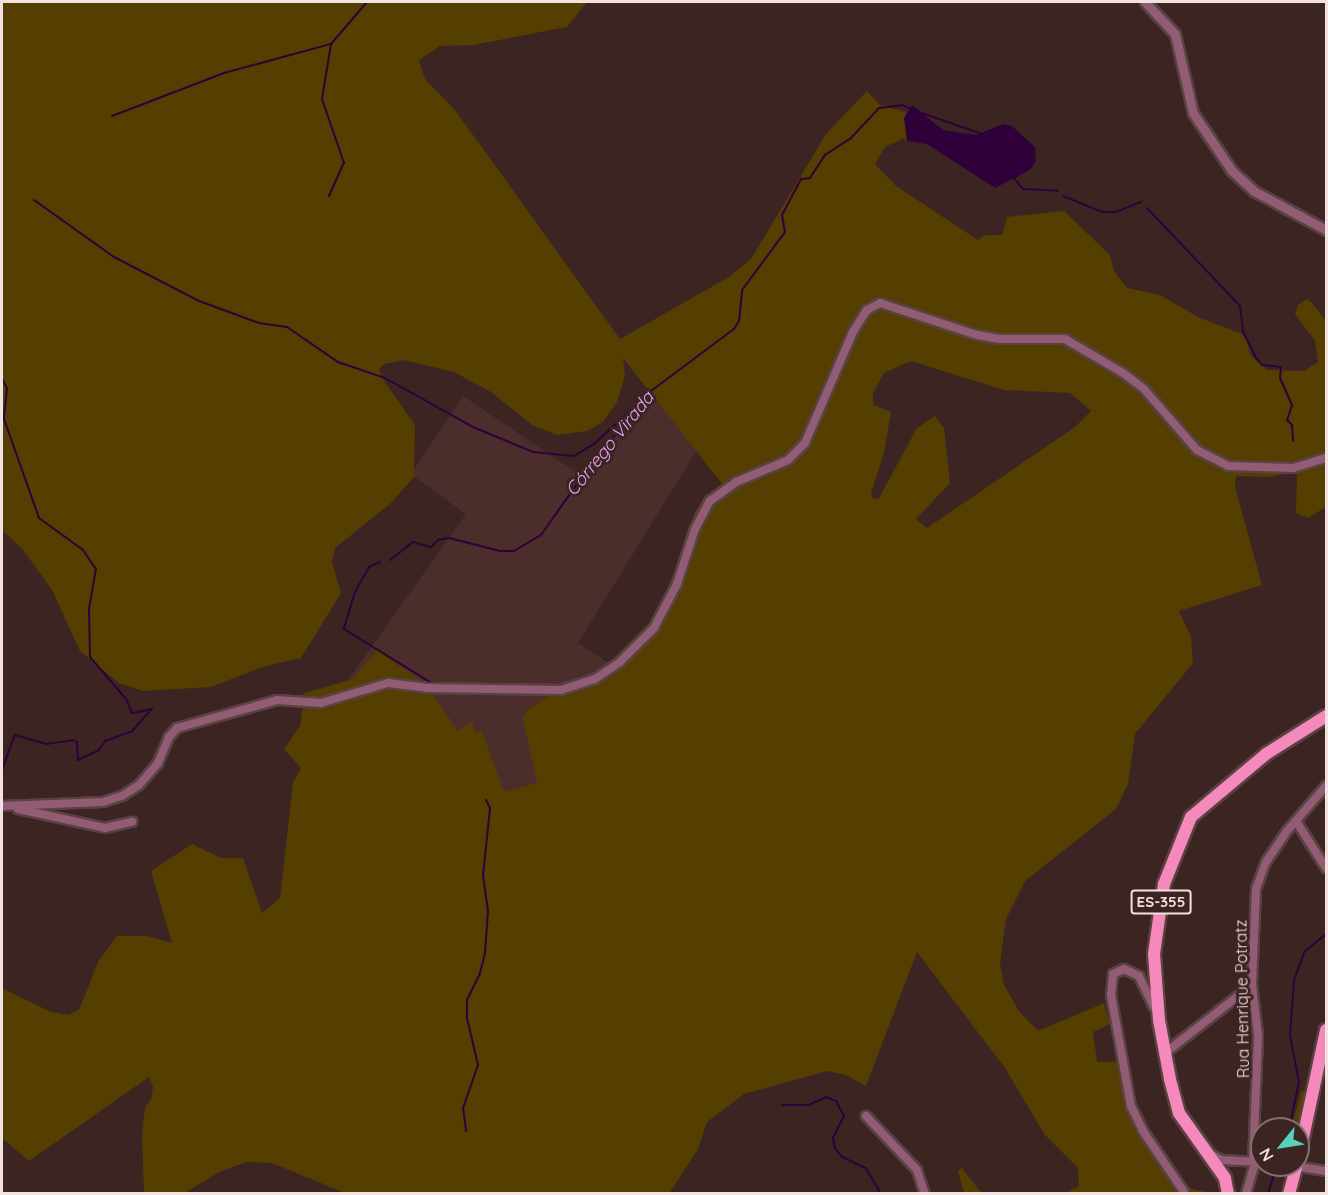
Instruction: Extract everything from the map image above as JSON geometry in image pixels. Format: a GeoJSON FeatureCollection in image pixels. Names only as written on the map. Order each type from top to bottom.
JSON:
{"type":"FeatureCollection","features":[{"type":"Feature","properties":{"kind":"main road","name":"ES-355"},"geometry":{"type":"LineString","coordinates":[[1228,1194],[1225,1178],[1179,1113],[1165,1053],[1159,1020],[1155,940],[1164,885],[1183,830],[1202,807],[1266,754],[1326,716]]}},
{"type":"Feature","properties":{"kind":"main road"},"geometry":{"type":"LineString","coordinates":[[1306,1117],[1326,1030]]}},
{"type":"Feature","properties":{"kind":"main road"},"geometry":{"type":"LineString","coordinates":[[1289,1194],[1292,1177]]}},
{"type":"Feature","properties":{"kind":"street"},"geometry":{"type":"LineString","coordinates":[[1145,2],[1175,34],[1193,113],[1232,171],[1254,191],[1326,230]]}},
{"type":"Feature","properties":{"kind":"street"},"geometry":{"type":"LineString","coordinates":[[12,807],[103,802],[122,796],[139,785],[158,763],[169,737],[177,728],[277,700],[321,703],[388,683],[426,688],[561,690],[595,679],[620,662],[654,628],[678,585],[695,529],[710,501],[736,482],[788,460],[805,443],[853,332],[867,310],[880,303],[977,335],[1000,339],[1065,339],[1124,373],[1144,389],[1197,450],[1228,466],[1293,468],[1326,459]]}},
{"type":"Feature","properties":{"kind":"street","name":"Rua Henrique Potratz"},"geometry":{"type":"LineString","coordinates":[[1257,1117],[1258,1035],[1252,985],[1256,889],[1266,862],[1296,821],[1326,786]]}},
{"type":"Feature","properties":{"kind":"street"},"geometry":{"type":"LineString","coordinates":[[2,806],[105,828],[132,822]]}},
{"type":"Feature","properties":{"kind":"street"},"geometry":{"type":"LineString","coordinates":[[1296,821],[1326,868]]}},
{"type":"Feature","properties":{"kind":"street"},"geometry":{"type":"LineString","coordinates":[[1159,1020],[1139,976],[1124,969],[1113,974],[1111,995],[1131,1106],[1143,1131],[1184,1192]]}},
{"type":"Feature","properties":{"kind":"street"},"geometry":{"type":"LineString","coordinates":[[1165,1053],[1252,985]]}},
{"type":"Feature","properties":{"kind":"street"},"geometry":{"type":"LineString","coordinates":[[866,1116],[917,1170],[925,1194]]}},
{"type":"Feature","properties":{"kind":"street"},"geometry":{"type":"LineString","coordinates":[[1205,1151],[1221,1160],[1250,1162]]}},
{"type":"Feature","properties":{"kind":"street"},"geometry":{"type":"LineString","coordinates":[[1310,1167],[1326,1171]]}},
{"type":"Feature","properties":{"kind":"street","name":"Rua Henrique Potratz"},"geometry":{"type":"LineString","coordinates":[[1246,1194],[1252,1177]]}},
{"type":"Feature","properties":{"kind":"shaded area"},"geometry":{"type":"Polygon","coordinates":[[[2,2],[587,2],[567,27],[473,45],[440,46],[419,60],[425,79],[455,110],[620,339],[729,277],[751,259],[826,134],[867,91],[880,105],[906,112],[907,141],[904,138],[885,147],[875,164],[896,186],[978,240],[985,235],[1002,235],[1007,217],[1064,211],[1110,255],[1114,271],[1127,288],[1160,295],[1200,318],[1245,335],[1251,356],[1268,370],[1304,371],[1318,362],[1315,341],[1295,314],[1298,305],[1307,299],[1326,321],[1326,507],[1308,518],[1296,513],[1297,471],[1271,477],[1236,476],[1235,487],[1262,585],[1179,611],[1191,637],[1193,663],[1135,734],[1128,784],[1116,809],[1025,881],[1006,919],[1000,963],[1004,985],[1019,1011],[1038,1031],[1104,1003],[1110,1024],[1093,1032],[1097,1062],[1123,1062],[1136,1112],[1177,1174],[1174,1185],[1211,1193],[1066,1193],[1079,1186],[1078,1168],[1045,1135],[1005,1068],[917,952],[866,1086],[846,1075],[827,1071],[744,1094],[707,1122],[698,1149],[669,1194],[345,1193],[272,1163],[247,1162],[219,1172],[185,1193],[144,1193],[142,1136],[145,1107],[151,1100],[153,1087],[149,1077],[29,1161],[2,1138],[2,988],[51,1012],[68,1015],[79,1010],[98,962],[117,936],[147,936],[172,943],[151,871],[192,844],[221,858],[243,858],[262,913],[280,898],[293,783],[301,768],[284,749],[300,726],[305,693],[353,679],[377,650],[426,684],[458,731],[472,722],[475,733],[482,731],[504,792],[537,783],[523,718],[530,708],[554,693],[591,679],[642,636],[676,576],[695,512],[706,495],[723,485],[623,358],[625,376],[617,402],[603,422],[587,431],[557,435],[532,425],[491,392],[454,372],[403,360],[384,364],[379,369],[382,378],[415,425],[414,477],[391,503],[335,548],[332,562],[341,593],[301,658],[265,666],[211,687],[143,691],[119,683],[80,651],[52,590],[23,550],[2,530],[2,2]],[[911,361],[884,373],[873,393],[873,405],[891,412],[884,453],[871,493],[873,499],[879,498],[917,428],[935,416],[944,428],[950,483],[916,519],[927,528],[1075,427],[1091,411],[1070,393],[1004,390],[911,361]]]}},
{"type":"Feature","properties":{"kind":"shaded area"},"geometry":{"type":"Polygon","coordinates":[[[912,105],[943,130],[976,135],[1003,124],[1012,126],[1035,147],[1036,161],[1030,170],[995,188],[927,144],[907,141],[904,118],[912,105]]]}},
{"type":"Feature","properties":{"kind":"shaded area"},"geometry":{"type":"Polygon","coordinates":[[[654,380],[716,419],[578,643],[619,670],[518,819],[343,687],[466,514],[411,474],[463,396],[586,479],[654,380]]]}},
{"type":"Feature","properties":{"kind":"shaded area"},"geometry":{"type":"Polygon","coordinates":[[[1302,1089],[1306,1095],[1301,1117],[1294,1117],[1302,1089]]]}},
{"type":"Feature","properties":{"kind":"shaded area"},"geometry":{"type":"Polygon","coordinates":[[[962,1168],[983,1193],[964,1193],[958,1171],[962,1168]]]}},
{"type":"Feature","properties":{"kind":"waterway"},"geometry":{"type":"LineString","coordinates":[[329,196],[344,163],[322,99],[331,44],[367,2]]}},
{"type":"Feature","properties":{"kind":"waterway"},"geometry":{"type":"LineString","coordinates":[[112,116],[224,73],[331,44]]}},
{"type":"Feature","properties":{"kind":"waterway","name":"Córrego Virada"},"geometry":{"type":"LineString","coordinates":[[390,560],[413,542],[431,547],[438,540],[449,538],[500,551],[514,551],[541,535],[594,460],[651,391],[734,329],[739,321],[742,290],[785,232],[782,215],[801,179],[810,178],[825,155],[850,139],[879,108],[902,105],[911,109]]}},
{"type":"Feature","properties":{"kind":"waterway","name":"Córrego Virada"},"geometry":{"type":"LineString","coordinates":[[916,111],[982,134]]}},
{"type":"Feature","properties":{"kind":"waterway"},"geometry":{"type":"LineString","coordinates":[[1013,177],[1023,189],[1058,191]]}},
{"type":"Feature","properties":{"kind":"waterway"},"geometry":{"type":"LineString","coordinates":[[1063,196],[1102,212],[1116,212],[1141,202]]}},
{"type":"Feature","properties":{"kind":"waterway"},"geometry":{"type":"LineString","coordinates":[[34,200],[114,257],[199,301],[259,323],[287,327],[338,362],[385,378],[473,427],[533,452],[574,456],[594,444],[641,401]]}},
{"type":"Feature","properties":{"kind":"waterway"},"geometry":{"type":"LineString","coordinates":[[1147,208],[1240,306],[1243,332],[1256,358],[1262,365],[1281,367],[1280,378],[1292,405],[1287,420],[1292,425],[1293,441]]}},
{"type":"Feature","properties":{"kind":"waterway"},"geometry":{"type":"LineString","coordinates":[[2,379],[7,388],[4,419],[39,518],[83,550],[96,569],[89,608],[90,657],[126,699],[132,713],[152,709]]}},
{"type":"Feature","properties":{"kind":"waterway"},"geometry":{"type":"LineString","coordinates":[[380,562],[369,567],[355,592],[344,629],[433,684]]}},
{"type":"Feature","properties":{"kind":"waterway","name":"Córrego Virada"},"geometry":{"type":"LineString","coordinates":[[2,770],[15,735],[46,744],[73,740],[77,742],[78,760],[99,750],[105,741],[132,731],[152,709]]}},
{"type":"Feature","properties":{"kind":"waterway"},"geometry":{"type":"LineString","coordinates":[[466,1131],[463,1108],[478,1065],[467,1018],[467,1000],[480,973],[485,953],[488,911],[483,875],[490,808],[486,800]]}},
{"type":"Feature","properties":{"kind":"waterway"},"geometry":{"type":"LineString","coordinates":[[1292,1117],[1299,1082],[1290,1035],[1294,980],[1304,952],[1326,934]]}},
{"type":"Feature","properties":{"kind":"waterway"},"geometry":{"type":"LineString","coordinates":[[782,1105],[809,1105],[826,1097],[836,1101],[844,1116],[833,1138],[835,1148],[842,1157],[866,1168],[881,1194]]}},
{"type":"Feature","properties":{"kind":"waterway"},"geometry":{"type":"LineString","coordinates":[[1268,1194],[1273,1177]]}}]}
